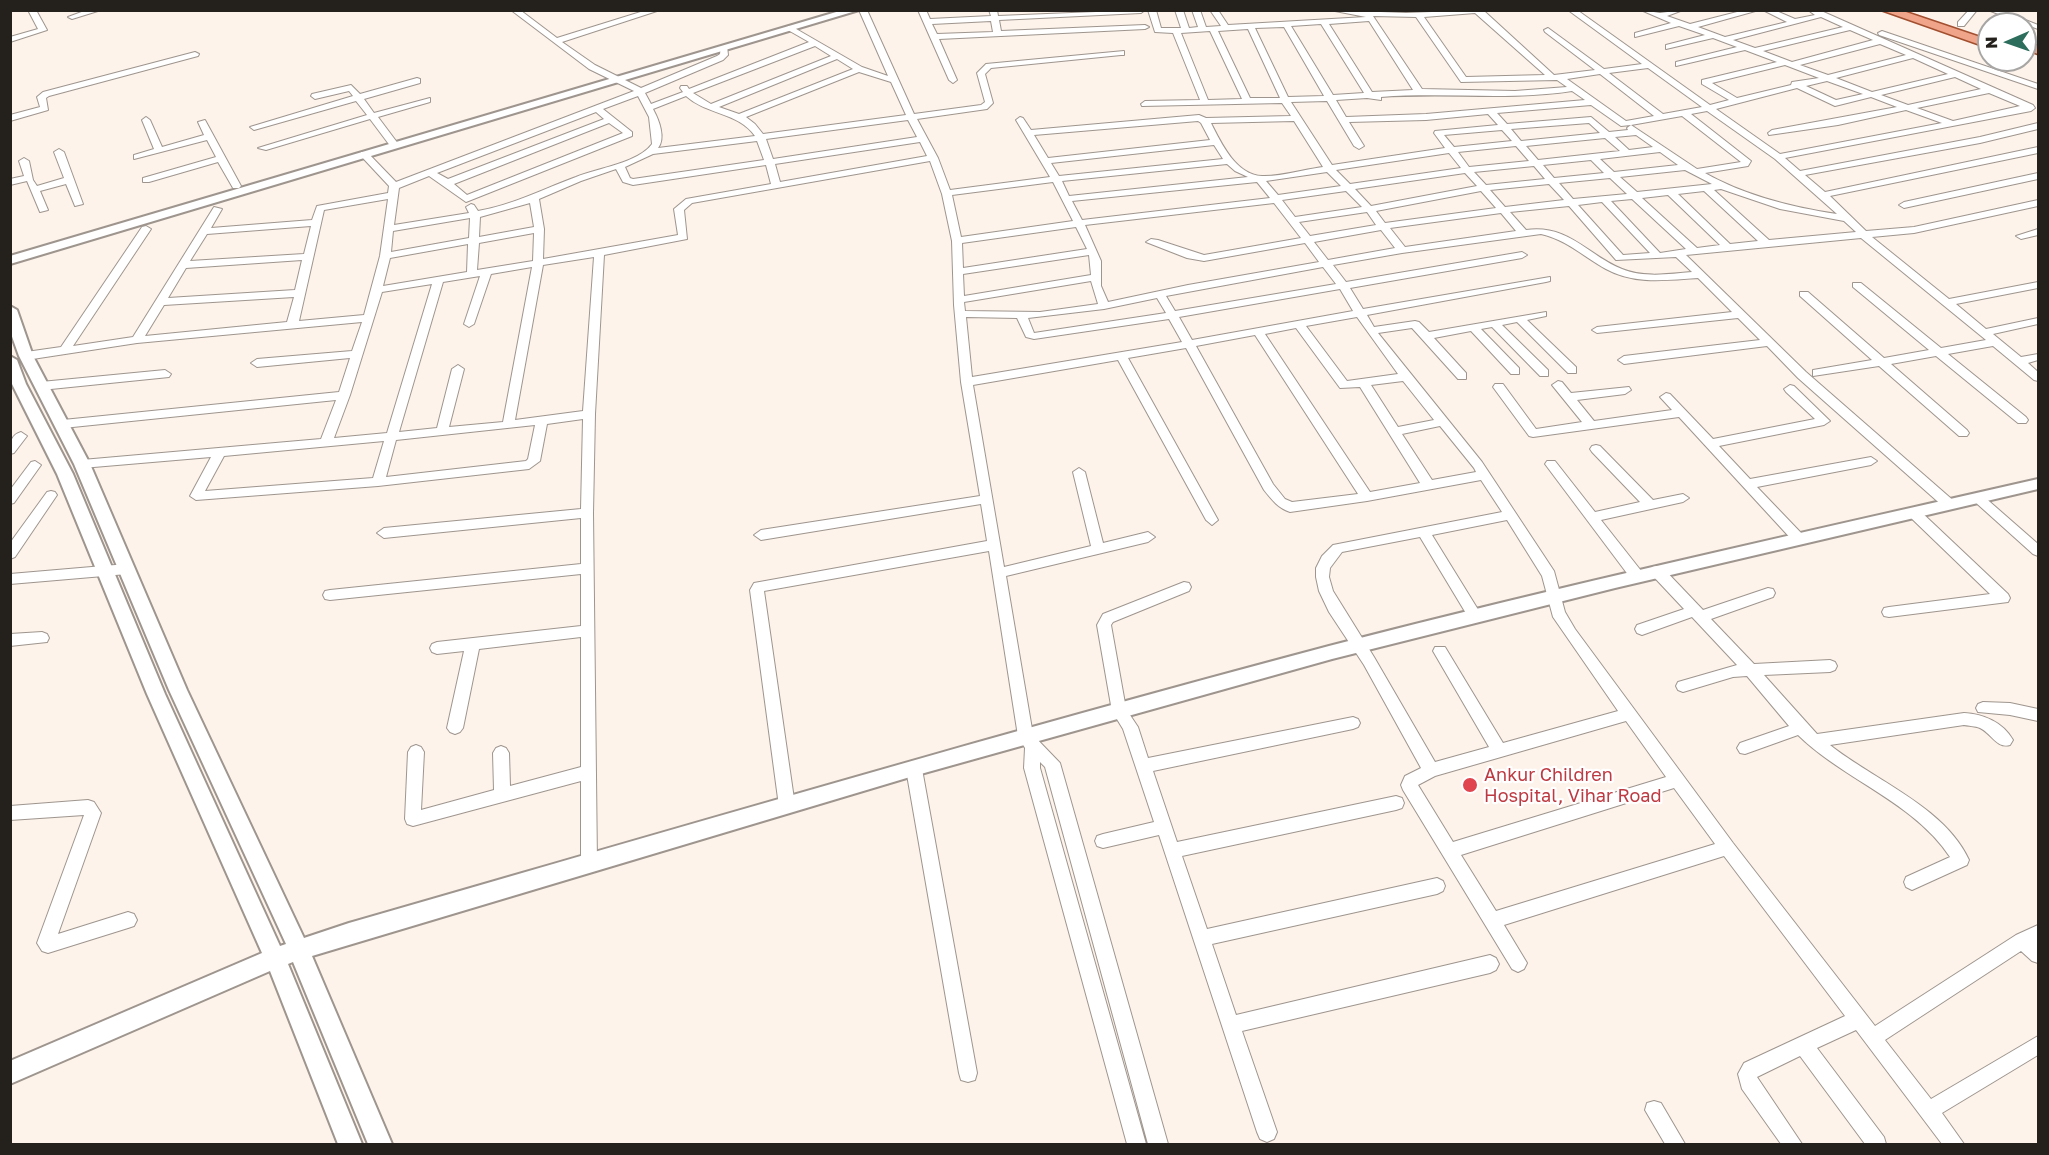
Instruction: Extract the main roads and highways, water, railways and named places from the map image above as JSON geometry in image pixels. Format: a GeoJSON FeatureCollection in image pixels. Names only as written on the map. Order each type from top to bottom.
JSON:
{"type":"FeatureCollection","features":[{"type":"Feature","properties":{"kind":"main road"},"geometry":{"type":"LineString","coordinates":[[1887,10],[1977,40]]}},
{"type":"Feature","properties":{"kind":"main road"},"geometry":{"type":"LineString","coordinates":[[1918,10],[1977,29]]}},
{"type":"Feature","properties":{"kind":"place","name":"Ankur Children Hospital, Vihar Road"},"geometry":{"type":"Point","coordinates":[1470,785]}}]}
